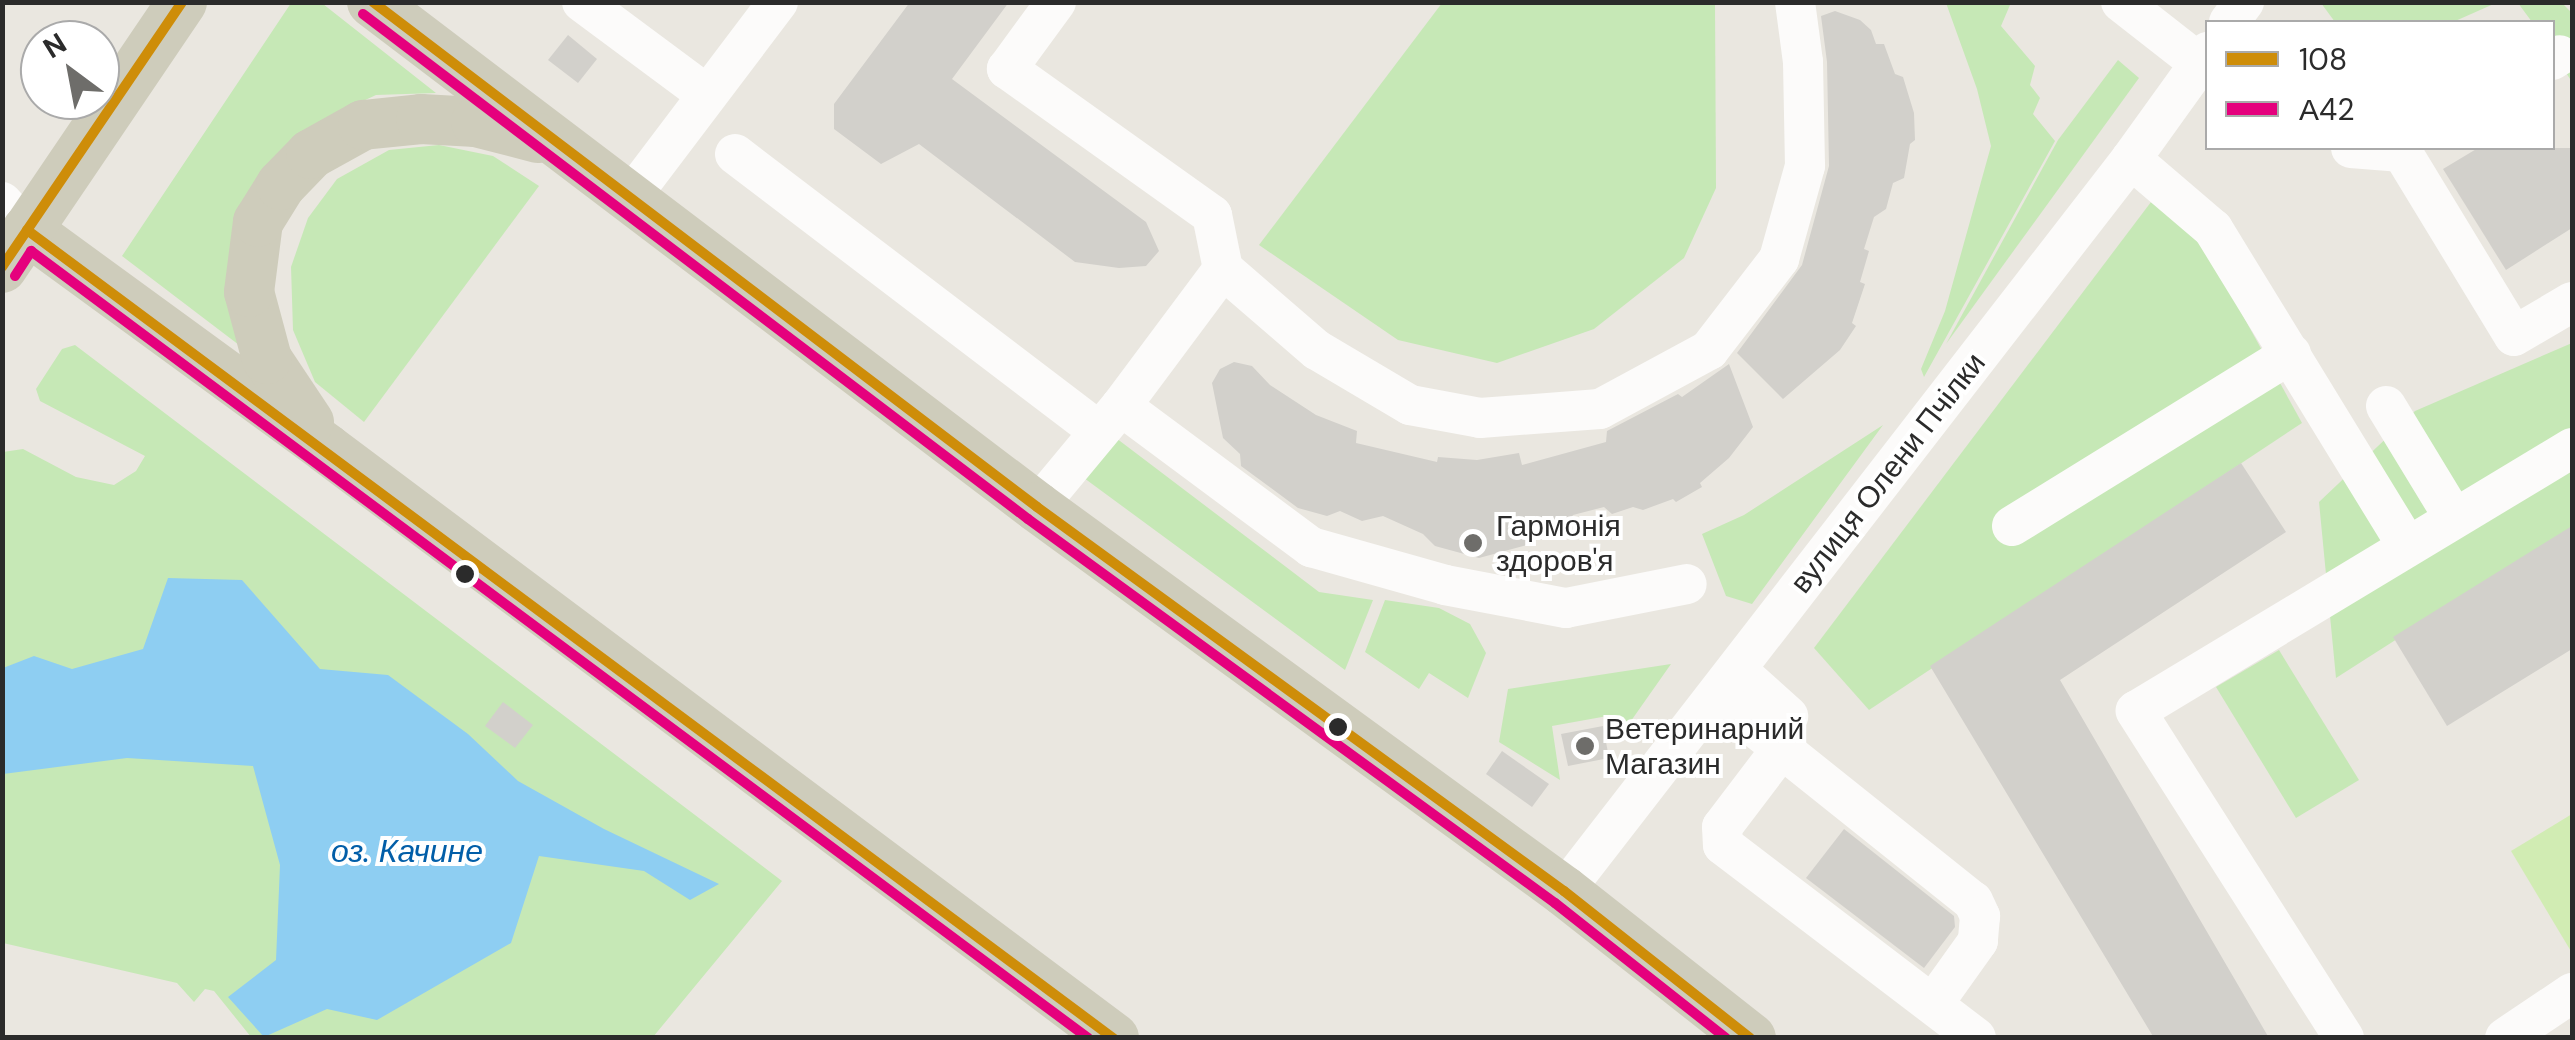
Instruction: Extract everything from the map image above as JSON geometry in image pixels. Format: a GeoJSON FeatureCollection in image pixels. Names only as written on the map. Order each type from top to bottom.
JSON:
{"type":"FeatureCollection","features":[{"type":"Feature","properties":{"kind":"main road"},"geometry":{"type":"LineString","coordinates":[[182,2],[11,233],[327,449],[1114,1038]]}},
{"type":"Feature","properties":{"kind":"main road"},"geometry":{"type":"LineString","coordinates":[[372,2],[1038,506],[1564,891],[1751,1038]]}},
{"type":"Feature","properties":{"kind":"main road"},"geometry":{"type":"LineString","coordinates":[[327,449],[267,358],[248,292],[258,222],[280,185],[310,154],[363,126],[421,119],[476,122],[553,141]]}},
{"type":"Feature","properties":{"kind":"street"},"geometry":{"type":"LineString","coordinates":[[582,2],[706,94]]}},
{"type":"Feature","properties":{"kind":"street"},"geometry":{"type":"LineString","coordinates":[[629,199],[778,2]]}},
{"type":"Feature","properties":{"kind":"street"},"geometry":{"type":"LineString","coordinates":[[1056,2],[1007,69],[1212,215],[1224,269],[1317,350],[1410,404],[1480,418],[1600,408],[1709,350],[1779,259],[1805,166],[1804,62],[1795,2]]}},
{"type":"Feature","properties":{"kind":"street"},"geometry":{"type":"LineString","coordinates":[[2120,2],[2203,58]]}},
{"type":"Feature","properties":{"kind":"street","name":"вулиця Олени Пчілки"},"geometry":{"type":"LineString","coordinates":[[1564,891],[2130,159],[2203,58]]}},
{"type":"Feature","properties":{"kind":"street"},"geometry":{"type":"LineString","coordinates":[[2406,150],[2514,336],[2572,302]]}},
{"type":"Feature","properties":{"kind":"street"},"geometry":{"type":"LineString","coordinates":[[735,154],[1110,419],[1311,547],[1445,585],[1566,608],[1687,584]]}},
{"type":"Feature","properties":{"kind":"street"},"geometry":{"type":"LineString","coordinates":[[2130,159],[2213,229],[2406,544]]}},
{"type":"Feature","properties":{"kind":"street"},"geometry":{"type":"LineString","coordinates":[[1038,506],[1224,269]]}},
{"type":"Feature","properties":{"kind":"street"},"geometry":{"type":"LineString","coordinates":[[2012,526],[2291,354]]}},
{"type":"Feature","properties":{"kind":"street"},"geometry":{"type":"LineString","coordinates":[[2386,406],[2454,518]]}},
{"type":"Feature","properties":{"kind":"street"},"geometry":{"type":"LineString","coordinates":[[2344,1038],[2136,710],[2406,544],[2572,448]]}},
{"type":"Feature","properties":{"kind":"street"},"geometry":{"type":"LineString","coordinates":[[1727,683],[1973,901],[1980,916],[1978,942],[1933,1004]]}},
{"type":"Feature","properties":{"kind":"street"},"geometry":{"type":"LineString","coordinates":[[1785,732],[1722,827],[1723,845],[1976,1038]]}},
{"type":"Feature","properties":{"kind":"street"},"geometry":{"type":"LineString","coordinates":[[2505,1038],[2572,993]]}},
{"type":"Feature","properties":{"kind":"green space"},"geometry":{"type":"Polygon","coordinates":[[[291,3],[323,4],[436,93],[376,95],[333,115],[293,144],[239,345],[122,256],[291,3]]]}},
{"type":"Feature","properties":{"kind":"green space"},"geometry":{"type":"Polygon","coordinates":[[[1442,3],[1715,3],[1716,188],[1684,258],[1594,329],[1497,363],[1398,340],[1259,245],[1442,3]]]}},
{"type":"Feature","properties":{"kind":"green space"},"geometry":{"type":"Polygon","coordinates":[[[1946,3],[2010,5],[2001,26],[2035,66],[2030,85],[2040,98],[2033,114],[2055,141],[1924,377],[1921,369],[1945,311],[1991,146],[1977,89],[1946,3]]]}},
{"type":"Feature","properties":{"kind":"green space"},"geometry":{"type":"Polygon","coordinates":[[[2321,3],[2496,3],[2458,20],[2334,20],[2321,3]]]}},
{"type":"Feature","properties":{"kind":"green space"},"geometry":{"type":"Polygon","coordinates":[[[2518,3],[2562,3],[2572,13],[2572,82],[2555,56],[2555,20],[2531,20],[2518,3]]]}},
{"type":"Feature","properties":{"kind":"green space"},"geometry":{"type":"Polygon","coordinates":[[[2118,60],[2139,78],[1946,344],[2058,140],[2118,60]]]}},
{"type":"Feature","properties":{"kind":"green space"},"geometry":{"type":"Polygon","coordinates":[[[439,145],[493,156],[539,186],[364,422],[315,382],[293,330],[291,267],[308,218],[337,179],[389,150],[439,145]]]}},
{"type":"Feature","properties":{"kind":"green space"},"geometry":{"type":"Polygon","coordinates":[[[2151,202],[2198,234],[2302,423],[1869,710],[1814,648],[2151,202]]]}},
{"type":"Feature","properties":{"kind":"green space"},"geometry":{"type":"Polygon","coordinates":[[[2572,343],[2572,527],[2336,678],[2319,502],[2415,411],[2572,343]]]}},
{"type":"Feature","properties":{"kind":"green space"},"geometry":{"type":"Polygon","coordinates":[[[75,345],[782,881],[653,1037],[251,1037],[214,991],[205,989],[194,1002],[177,983],[3,943],[3,452],[23,449],[76,477],[114,485],[136,471],[145,456],[40,401],[36,389],[62,349],[75,345]]]}},
{"type":"Feature","properties":{"kind":"green space"},"geometry":{"type":"Polygon","coordinates":[[[1883,425],[1752,604],[1726,596],[1702,534],[1744,515],[1883,425]]]}},
{"type":"Feature","properties":{"kind":"green space"},"geometry":{"type":"Polygon","coordinates":[[[1116,438],[1319,592],[1373,600],[1345,670],[1084,478],[1116,438]]]}},
{"type":"Feature","properties":{"kind":"green space"},"geometry":{"type":"Polygon","coordinates":[[[1385,600],[1439,608],[1470,624],[1486,653],[1468,698],[1429,673],[1419,689],[1365,652],[1385,600]]]}},
{"type":"Feature","properties":{"kind":"green space"},"geometry":{"type":"Polygon","coordinates":[[[2279,650],[2359,780],[2296,818],[2216,687],[2279,650]]]}},
{"type":"Feature","properties":{"kind":"green space"},"geometry":{"type":"Polygon","coordinates":[[[1671,664],[1619,738],[1613,715],[1552,726],[1560,780],[1499,742],[1508,689],[1671,664]]]}},
{"type":"Feature","properties":{"kind":"green space"},"geometry":{"type":"Polygon","coordinates":[[[2572,814],[2572,953],[2511,851],[2572,814]]]}},
{"type":"Feature","properties":{"kind":"water","name":"оз. Качине"},"geometry":{"type":"Polygon","coordinates":[[[168,578],[242,580],[320,669],[388,675],[468,734],[518,781],[604,829],[719,884],[690,900],[644,871],[539,856],[511,943],[377,1020],[327,1009],[264,1037],[228,997],[276,960],[280,865],[253,766],[127,758],[3,774],[3,668],[34,656],[72,669],[143,649],[168,578]]]}},
{"type":"Feature","properties":{"kind":"building"},"geometry":{"type":"Polygon","coordinates":[[[910,2],[1009,2],[952,79],[1146,222],[1159,251],[1146,266],[1119,268],[1075,262],[919,144],[881,164],[834,129],[834,104],[910,2]]]}},
{"type":"Feature","properties":{"kind":"building"},"geometry":{"type":"Polygon","coordinates":[[[1835,11],[1860,20],[1871,30],[1876,44],[1884,44],[1895,74],[1903,77],[1914,113],[1915,140],[1910,144],[1904,178],[1893,183],[1886,209],[1874,217],[1864,249],[1869,251],[1860,282],[1865,284],[1852,323],[1856,326],[1840,350],[1783,399],[1737,353],[1802,265],[1829,166],[1827,62],[1821,16],[1835,11]]]}},
{"type":"Feature","properties":{"kind":"building"},"geometry":{"type":"Polygon","coordinates":[[[568,35],[597,59],[578,83],[548,60],[568,35]]]}},
{"type":"Feature","properties":{"kind":"building"},"geometry":{"type":"Polygon","coordinates":[[[2572,148],[2572,228],[2506,270],[2443,169],[2475,150],[2572,148]]]}},
{"type":"Feature","properties":{"kind":"building"},"geometry":{"type":"Polygon","coordinates":[[[1234,362],[1252,366],[1270,385],[1316,415],[1357,431],[1356,443],[1437,462],[1438,457],[1477,460],[1519,453],[1522,465],[1606,442],[1607,431],[1678,394],[1682,397],[1729,364],[1753,427],[1729,458],[1700,483],[1702,487],[1676,502],[1673,499],[1643,510],[1633,507],[1612,514],[1604,507],[1573,515],[1567,525],[1543,532],[1534,543],[1479,558],[1435,546],[1423,534],[1383,516],[1362,521],[1340,511],[1327,516],[1298,508],[1241,466],[1240,454],[1223,438],[1212,383],[1220,369],[1234,362]]]}},
{"type":"Feature","properties":{"kind":"building"},"geometry":{"type":"Polygon","coordinates":[[[2241,463],[2286,532],[2060,680],[2269,1038],[2154,1038],[1930,666],[2241,463]]]}},
{"type":"Feature","properties":{"kind":"building"},"geometry":{"type":"Polygon","coordinates":[[[2572,526],[2572,649],[2447,726],[2393,637],[2572,526]]]}},
{"type":"Feature","properties":{"kind":"building"},"geometry":{"type":"Polygon","coordinates":[[[503,702],[533,725],[515,748],[485,726],[503,702]]]}},
{"type":"Feature","properties":{"kind":"building","name":"Ветеринарний Магазин"},"geometry":{"type":"Polygon","coordinates":[[[1603,726],[1609,758],[1568,766],[1561,734],[1603,726]]]}},
{"type":"Feature","properties":{"kind":"building"},"geometry":{"type":"Polygon","coordinates":[[[1502,751],[1549,784],[1532,807],[1486,774],[1502,751]]]}},
{"type":"Feature","properties":{"kind":"building"},"geometry":{"type":"Polygon","coordinates":[[[1844,829],[1954,916],[1955,927],[1924,968],[1806,878],[1844,829]]]}},
{"type":"Feature","properties":{"kind":"transit line","name":"108"},"geometry":{"type":"LineString","coordinates":[[2,267],[182,2]]}},
{"type":"Feature","properties":{"kind":"transit line","name":"108"},"geometry":{"type":"LineString","coordinates":[[373,2],[1037,507],[1564,891],[1750,1038]]}},
{"type":"Feature","properties":{"kind":"transit line","name":"А42"},"geometry":{"type":"LineString","coordinates":[[363,14],[1028,519],[1555,903],[1726,1038]]}},
{"type":"Feature","properties":{"kind":"transit line","name":"108"},"geometry":{"type":"LineString","coordinates":[[27,230],[1113,1038]]}},
{"type":"Feature","properties":{"kind":"transit line","name":"А42"},"geometry":{"type":"LineString","coordinates":[[15,276],[31,251],[1088,1038]]}},
{"type":"Feature","properties":{"kind":"place","name":"Гармонія здоров'я"},"geometry":{"type":"Point","coordinates":[1473,543]}},
{"type":"Feature","properties":{"kind":"place","name":"Ветеринарний Магазин"},"geometry":{"type":"Point","coordinates":[1585,746]}}]}
